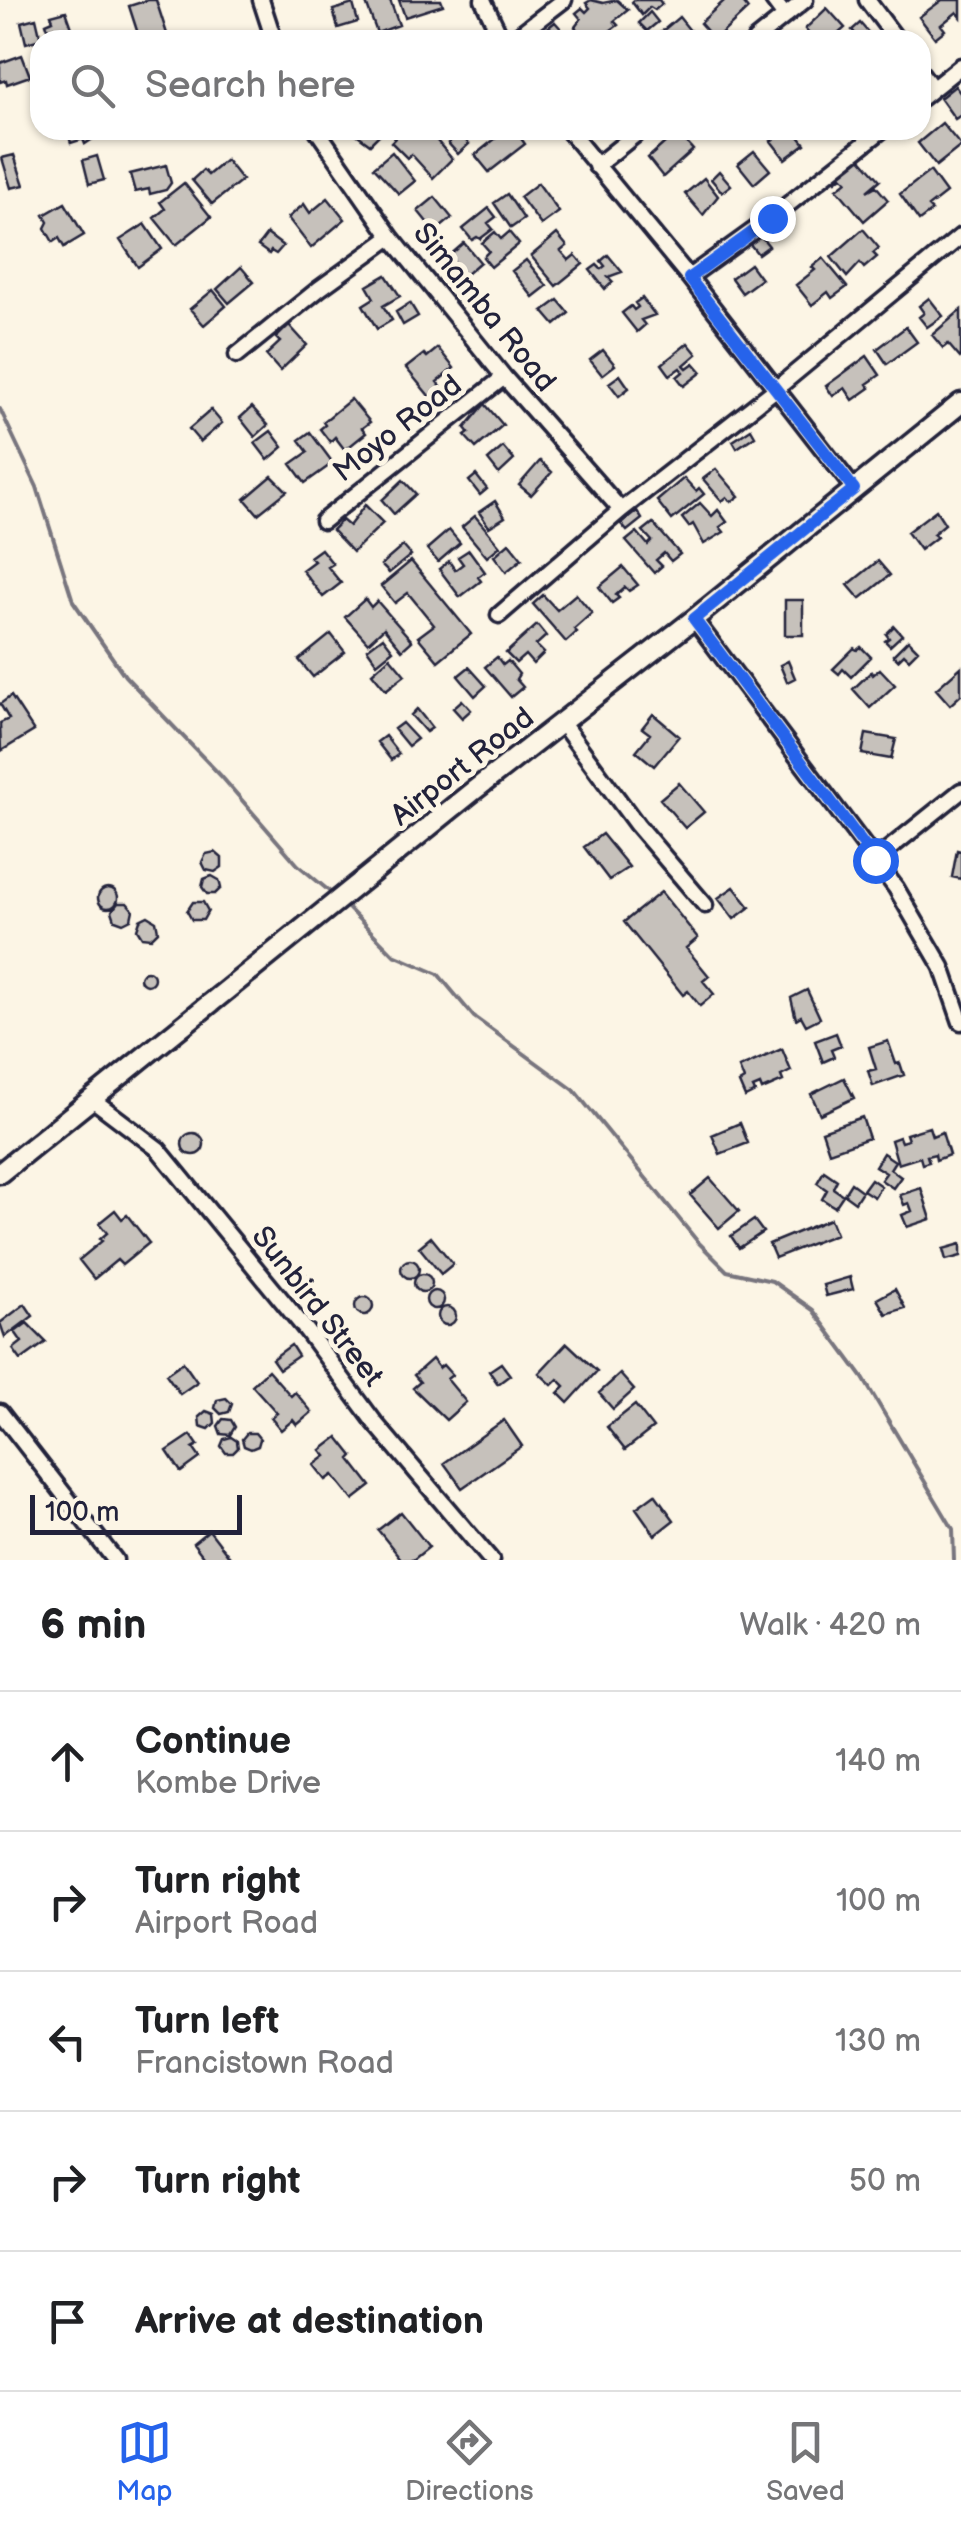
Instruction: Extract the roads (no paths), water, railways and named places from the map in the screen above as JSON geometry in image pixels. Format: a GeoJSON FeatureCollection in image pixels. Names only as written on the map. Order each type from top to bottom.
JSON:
{"type":"FeatureCollection","features":[{"type":"Feature","properties":{"kind":"street"},"geometry":{"type":"LineString","coordinates":[[261,0],[269,30]]}},
{"type":"Feature","properties":{"kind":"street"},"geometry":{"type":"LineString","coordinates":[[483,0],[497,30]]}},
{"type":"Feature","properties":{"kind":"street"},"geometry":{"type":"LineString","coordinates":[[525,30],[564,0]]}},
{"type":"Feature","properties":{"kind":"street"},"geometry":{"type":"LineString","coordinates":[[772,0],[785,16]]}},
{"type":"Feature","properties":{"kind":"street"},"geometry":{"type":"LineString","coordinates":[[768,30],[805,0]]}},
{"type":"Feature","properties":{"kind":"street"},"geometry":{"type":"LineString","coordinates":[[867,0],[889,30]]}},
{"type":"Feature","properties":{"kind":"street"},"geometry":{"type":"LineString","coordinates":[[931,90],[961,66]]}},
{"type":"Feature","properties":{"kind":"street","name":"Simamba Road"},"geometry":{"type":"LineString","coordinates":[[324,140],[391,237],[504,377],[621,510]]}},
{"type":"Feature","properties":{"kind":"street"},"geometry":{"type":"LineString","coordinates":[[576,140],[854,489]]}},
{"type":"Feature","properties":{"kind":"street"},"geometry":{"type":"LineString","coordinates":[[596,166],[628,140]]}},
{"type":"Feature","properties":{"kind":"street"},"geometry":{"type":"LineString","coordinates":[[689,278],[870,140]]}},
{"type":"Feature","properties":{"kind":"street"},"geometry":{"type":"LineString","coordinates":[[499,615],[621,510],[961,236]]}},
{"type":"Feature","properties":{"kind":"street"},"geometry":{"type":"LineString","coordinates":[[237,355],[391,237]]}},
{"type":"Feature","properties":{"kind":"street","name":"Moyo Road"},"geometry":{"type":"LineString","coordinates":[[323,520],[504,377]]}},
{"type":"Feature","properties":{"kind":"street","name":"Airport Road"},"geometry":{"type":"LineString","coordinates":[[0,1173],[961,404]]}},
{"type":"Feature","properties":{"kind":"street"},"geometry":{"type":"LineString","coordinates":[[694,619],[875,860],[931,944],[961,1022]]}},
{"type":"Feature","properties":{"kind":"street"},"geometry":{"type":"LineString","coordinates":[[561,722],[637,825],[705,905]]}},
{"type":"Feature","properties":{"kind":"street"},"geometry":{"type":"LineString","coordinates":[[875,860],[961,791]]}},
{"type":"Feature","properties":{"kind":"street","name":"Sunbird Street"},"geometry":{"type":"LineString","coordinates":[[92,1099],[158,1149],[308,1331],[483,1557]]}},
{"type":"Feature","properties":{"kind":"street"},"geometry":{"type":"LineString","coordinates":[[0,1412],[115,1560]]}},
{"type":"Feature","properties":{"kind":"waterway"},"geometry":{"type":"LineString","coordinates":[[0,409],[37,487],[73,601],[125,676],[221,776],[298,865],[329,891]]}},
{"type":"Feature","properties":{"kind":"waterway"},"geometry":{"type":"LineString","coordinates":[[345,905],[394,955],[438,974],[474,1017],[574,1090],[698,1242],[727,1271],[772,1281],[813,1310],[863,1378],[953,1529],[954,1560]]}}]}
